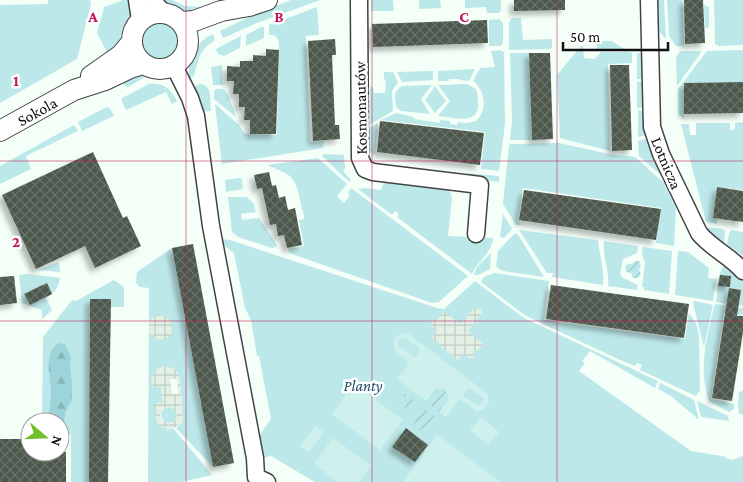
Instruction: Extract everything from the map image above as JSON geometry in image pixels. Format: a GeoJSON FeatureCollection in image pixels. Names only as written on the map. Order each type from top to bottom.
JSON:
{"type":"FeatureCollection","features":[{"type":"Feature","properties":{"kind":"street"},"geometry":{"type":"LineString","coordinates":[[137,0],[140,20]]}},
{"type":"Feature","properties":{"kind":"street","name":"Kosmonautów"},"geometry":{"type":"LineString","coordinates":[[359,0],[360,158],[365,169],[373,172],[480,185],[476,234]]}},
{"type":"Feature","properties":{"kind":"street","name":"Lotnicza"},"geometry":{"type":"LineString","coordinates":[[649,0],[652,127],[656,143],[698,233],[706,242],[735,262],[743,271]]}},
{"type":"Feature","properties":{"kind":"street"},"geometry":{"type":"LineString","coordinates":[[181,22],[194,21],[221,11],[258,3]]}},
{"type":"Feature","properties":{"kind":"street"},"geometry":{"type":"LineString","coordinates":[[188,42],[199,34],[225,23],[258,3]]}},
{"type":"Feature","properties":{"kind":"street"},"geometry":{"type":"LineString","coordinates":[[158,6],[181,22],[186,30],[188,42],[183,57],[174,66],[158,70],[143,64],[134,54],[131,42],[133,30],[140,20],[151,14],[158,6]]}},
{"type":"Feature","properties":{"kind":"street","name":"Sokola"},"geometry":{"type":"LineString","coordinates":[[74,90],[100,68],[121,55],[131,42]]}},
{"type":"Feature","properties":{"kind":"street","name":"Sokola"},"geometry":{"type":"LineString","coordinates":[[0,131],[74,90],[105,80],[143,64]]}},
{"type":"Feature","properties":{"kind":"street"},"geometry":{"type":"LineString","coordinates":[[174,66],[190,98],[196,116],[210,220],[259,480]]}},
{"type":"Feature","properties":{"kind":"green space"},"geometry":{"type":"Polygon","coordinates":[[[48,0],[90,0],[91,4],[77,59],[0,103],[0,5],[48,4],[48,0]]]}},
{"type":"Feature","properties":{"kind":"green space"},"geometry":{"type":"Polygon","coordinates":[[[123,0],[132,0],[130,24],[125,37],[109,56],[97,33],[104,7],[123,0]]]}},
{"type":"Feature","properties":{"kind":"green space"},"geometry":{"type":"Polygon","coordinates":[[[159,0],[172,0],[185,6],[203,9],[190,12],[175,10],[159,0]]]}},
{"type":"Feature","properties":{"kind":"green space"},"geometry":{"type":"Polygon","coordinates":[[[291,0],[320,0],[257,23],[223,38],[220,31],[262,11],[291,0]]]}},
{"type":"Feature","properties":{"kind":"green space"},"geometry":{"type":"Polygon","coordinates":[[[371,0],[393,0],[394,11],[371,11],[371,0]]]}},
{"type":"Feature","properties":{"kind":"green space"},"geometry":{"type":"Polygon","coordinates":[[[419,0],[440,0],[441,8],[419,9],[419,0]]]}},
{"type":"Feature","properties":{"kind":"green space"},"geometry":{"type":"Polygon","coordinates":[[[465,0],[501,0],[501,10],[499,13],[487,13],[486,7],[465,8],[465,0]]]}},
{"type":"Feature","properties":{"kind":"green space"},"geometry":{"type":"Polygon","coordinates":[[[655,0],[664,0],[666,39],[656,28],[655,0]]]}},
{"type":"Feature","properties":{"kind":"green space"},"geometry":{"type":"Polygon","coordinates":[[[667,0],[683,0],[684,46],[676,46],[669,36],[667,0]]]}},
{"type":"Feature","properties":{"kind":"green space"},"geometry":{"type":"Polygon","coordinates":[[[714,0],[743,0],[743,45],[719,46],[715,44],[714,0]]]}},
{"type":"Feature","properties":{"kind":"green space"},"geometry":{"type":"Polygon","coordinates":[[[704,5],[709,7],[708,28],[705,28],[704,5]]]}},
{"type":"Feature","properties":{"kind":"green space"},"geometry":{"type":"Polygon","coordinates":[[[317,7],[319,35],[306,36],[310,142],[324,141],[323,148],[222,164],[215,104],[239,125],[245,134],[277,135],[279,44],[278,39],[274,35],[269,35],[269,25],[317,7]]]}},
{"type":"Feature","properties":{"kind":"green space"},"geometry":{"type":"Polygon","coordinates":[[[512,18],[521,18],[523,40],[552,39],[552,47],[550,49],[509,50],[509,22],[512,18]]]}},
{"type":"Feature","properties":{"kind":"green space"},"geometry":{"type":"Polygon","coordinates":[[[499,19],[503,23],[503,43],[501,46],[489,46],[489,20],[499,19]]]}},
{"type":"Feature","properties":{"kind":"green space"},"geometry":{"type":"Polygon","coordinates":[[[160,23],[167,24],[173,28],[177,34],[177,48],[173,54],[167,58],[160,59],[153,58],[147,54],[143,48],[142,41],[143,34],[147,28],[153,24],[160,23]]]}},
{"type":"Feature","properties":{"kind":"green space"},"geometry":{"type":"Polygon","coordinates":[[[264,27],[264,38],[246,46],[246,35],[264,27]]]}},
{"type":"Feature","properties":{"kind":"green space"},"geometry":{"type":"Polygon","coordinates":[[[213,34],[215,40],[202,52],[194,76],[189,79],[189,65],[194,52],[201,42],[213,34]]]}},
{"type":"Feature","properties":{"kind":"green space"},"geometry":{"type":"Polygon","coordinates":[[[241,36],[240,48],[224,56],[218,54],[216,49],[241,36]]]}},
{"type":"Feature","properties":{"kind":"green space"},"geometry":{"type":"Polygon","coordinates":[[[597,41],[612,41],[624,49],[597,49],[597,41]]]}},
{"type":"Feature","properties":{"kind":"green space"},"geometry":{"type":"Polygon","coordinates":[[[583,46],[584,58],[595,59],[601,52],[632,53],[632,63],[608,64],[610,151],[560,138],[557,75],[583,46]]]}},
{"type":"Feature","properties":{"kind":"green space"},"geometry":{"type":"Polygon","coordinates":[[[501,50],[504,52],[505,124],[499,171],[481,169],[485,132],[381,120],[396,113],[414,117],[414,119],[440,123],[440,120],[450,121],[450,124],[457,125],[458,122],[476,121],[482,112],[484,100],[480,89],[473,81],[480,68],[495,67],[491,51],[501,50]]]}},
{"type":"Feature","properties":{"kind":"green space"},"geometry":{"type":"Polygon","coordinates":[[[743,50],[743,82],[684,83],[684,119],[678,114],[678,89],[707,51],[743,50]]]}},
{"type":"Feature","properties":{"kind":"green space"},"geometry":{"type":"Polygon","coordinates":[[[680,51],[702,51],[677,86],[676,57],[680,51]]]}},
{"type":"Feature","properties":{"kind":"green space"},"geometry":{"type":"Polygon","coordinates":[[[511,53],[529,53],[532,140],[510,139],[512,120],[511,53]]]}},
{"type":"Feature","properties":{"kind":"green space"},"geometry":{"type":"Polygon","coordinates":[[[637,53],[643,53],[644,79],[637,79],[637,53]]]}},
{"type":"Feature","properties":{"kind":"green space"},"geometry":{"type":"Polygon","coordinates":[[[222,65],[223,85],[213,85],[211,67],[222,65]]]}},
{"type":"Feature","properties":{"kind":"green space"},"geometry":{"type":"Polygon","coordinates":[[[475,69],[469,81],[449,79],[449,81],[438,81],[438,71],[475,69]]]}},
{"type":"Feature","properties":{"kind":"green space"},"geometry":{"type":"Polygon","coordinates":[[[433,71],[433,80],[402,82],[397,72],[433,71]]]}},
{"type":"Feature","properties":{"kind":"green space"},"geometry":{"type":"Polygon","coordinates":[[[384,72],[393,72],[398,82],[392,91],[393,111],[369,125],[370,87],[373,87],[374,93],[385,93],[386,82],[384,72]]]}},
{"type":"Feature","properties":{"kind":"green space"},"geometry":{"type":"Polygon","coordinates":[[[150,74],[128,87],[125,86],[121,77],[150,74]]]}},
{"type":"Feature","properties":{"kind":"green space"},"geometry":{"type":"Polygon","coordinates":[[[644,81],[644,108],[637,108],[637,82],[644,81]]]}},
{"type":"Feature","properties":{"kind":"green space"},"geometry":{"type":"Polygon","coordinates":[[[149,84],[163,85],[172,93],[177,101],[172,104],[166,92],[126,110],[122,98],[149,84]]]}},
{"type":"Feature","properties":{"kind":"green space"},"geometry":{"type":"Polygon","coordinates":[[[200,84],[209,90],[211,111],[202,112],[193,87],[200,84]]]}},
{"type":"Feature","properties":{"kind":"green space"},"geometry":{"type":"Polygon","coordinates":[[[467,84],[476,89],[477,93],[478,105],[474,116],[464,119],[438,116],[450,101],[438,85],[467,84]]]}},
{"type":"Feature","properties":{"kind":"green space"},"geometry":{"type":"Polygon","coordinates":[[[432,85],[421,99],[430,114],[401,111],[397,108],[395,95],[402,86],[432,85]]]}},
{"type":"Feature","properties":{"kind":"green space"},"geometry":{"type":"Polygon","coordinates":[[[435,86],[446,101],[435,113],[425,100],[435,86]]]}},
{"type":"Feature","properties":{"kind":"green space"},"geometry":{"type":"Polygon","coordinates":[[[216,89],[224,89],[236,117],[214,99],[214,91],[216,89]]]}},
{"type":"Feature","properties":{"kind":"green space"},"geometry":{"type":"Polygon","coordinates":[[[107,107],[110,108],[114,116],[82,131],[78,122],[107,107]]]}},
{"type":"Feature","properties":{"kind":"green space"},"geometry":{"type":"Polygon","coordinates":[[[638,110],[644,111],[647,135],[638,137],[638,110]]]}},
{"type":"Feature","properties":{"kind":"green space"},"geometry":{"type":"Polygon","coordinates":[[[743,122],[743,190],[717,187],[713,218],[717,219],[717,224],[706,222],[681,124],[689,124],[690,135],[696,135],[696,123],[730,123],[730,130],[735,129],[735,123],[743,122]]]}},
{"type":"Feature","properties":{"kind":"green space"},"geometry":{"type":"Polygon","coordinates":[[[378,123],[375,155],[368,151],[369,128],[378,123]]]}},
{"type":"Feature","properties":{"kind":"green space"},"geometry":{"type":"Polygon","coordinates":[[[74,125],[78,131],[26,156],[31,169],[0,184],[0,166],[74,125]]]}},
{"type":"Feature","properties":{"kind":"green space"},"geometry":{"type":"Polygon","coordinates":[[[649,138],[664,178],[639,156],[638,141],[649,138]]]}},
{"type":"Feature","properties":{"kind":"green space"},"geometry":{"type":"Polygon","coordinates":[[[559,143],[609,154],[635,157],[664,183],[676,208],[674,246],[656,243],[661,208],[523,188],[518,221],[522,225],[516,225],[503,204],[509,145],[559,143]]]}},
{"type":"Feature","properties":{"kind":"green space"},"geometry":{"type":"Polygon","coordinates":[[[324,154],[344,155],[345,169],[343,171],[351,180],[349,182],[322,156],[324,154]]]}},
{"type":"Feature","properties":{"kind":"green space"},"geometry":{"type":"Polygon","coordinates":[[[318,158],[347,184],[337,196],[344,203],[350,195],[348,193],[351,188],[468,276],[439,302],[432,303],[289,253],[288,249],[304,246],[299,220],[304,219],[304,216],[298,191],[290,176],[267,165],[318,158]]]}},
{"type":"Feature","properties":{"kind":"green space"},"geometry":{"type":"Polygon","coordinates":[[[467,173],[499,176],[499,182],[467,178],[467,173]]]}},
{"type":"Feature","properties":{"kind":"green space"},"geometry":{"type":"Polygon","coordinates":[[[242,179],[243,189],[226,192],[225,180],[242,179]]]}},
{"type":"Feature","properties":{"kind":"green space"},"geometry":{"type":"Polygon","coordinates":[[[385,179],[449,188],[452,197],[448,236],[493,238],[490,248],[472,274],[397,217],[399,214],[395,211],[392,215],[358,189],[381,190],[385,179]]]}},
{"type":"Feature","properties":{"kind":"green space"},"geometry":{"type":"Polygon","coordinates":[[[228,197],[247,197],[254,204],[256,212],[241,214],[242,220],[259,218],[277,247],[272,248],[238,237],[232,232],[228,197]]]}},
{"type":"Feature","properties":{"kind":"green space"},"geometry":{"type":"Polygon","coordinates":[[[503,214],[512,229],[504,238],[500,237],[503,214]]]}},
{"type":"Feature","properties":{"kind":"green space"},"geometry":{"type":"Polygon","coordinates":[[[708,227],[725,231],[724,243],[709,231],[708,227]]]}},
{"type":"Feature","properties":{"kind":"green space"},"geometry":{"type":"Polygon","coordinates":[[[519,230],[598,240],[603,268],[603,285],[552,277],[553,273],[547,273],[519,230]]]}},
{"type":"Feature","properties":{"kind":"green space"},"geometry":{"type":"Polygon","coordinates":[[[731,230],[743,232],[743,256],[727,244],[731,230]]]}},
{"type":"Feature","properties":{"kind":"green space"},"geometry":{"type":"Polygon","coordinates":[[[515,233],[519,236],[544,277],[503,271],[496,266],[498,251],[515,233]]]}},
{"type":"Feature","properties":{"kind":"green space","name":"Planty"},"geometry":{"type":"Polygon","coordinates":[[[220,239],[230,240],[437,308],[444,309],[475,281],[524,318],[658,381],[655,388],[590,351],[582,361],[585,363],[579,371],[691,451],[727,457],[725,458],[732,460],[743,456],[743,482],[315,482],[271,456],[263,458],[259,436],[271,419],[259,356],[257,356],[251,320],[245,308],[234,253],[221,243],[220,239]]]}},
{"type":"Feature","properties":{"kind":"green space"},"geometry":{"type":"Polygon","coordinates":[[[604,241],[638,246],[637,253],[623,259],[620,274],[623,278],[638,285],[637,290],[608,286],[604,241]]]}},
{"type":"Feature","properties":{"kind":"green space"},"geometry":{"type":"Polygon","coordinates":[[[643,247],[672,251],[669,294],[644,290],[644,287],[642,287],[645,262],[642,254],[643,247]]]}},
{"type":"Feature","properties":{"kind":"green space"},"geometry":{"type":"Polygon","coordinates":[[[172,248],[213,467],[176,428],[183,421],[181,389],[175,369],[161,386],[163,403],[154,404],[156,418],[160,425],[168,429],[174,429],[212,475],[181,482],[148,482],[149,288],[140,287],[136,283],[137,272],[172,248]]]}},
{"type":"Feature","properties":{"kind":"green space"},"geometry":{"type":"Polygon","coordinates":[[[678,251],[688,252],[709,268],[708,278],[716,279],[713,301],[675,295],[678,251]]]}},
{"type":"Feature","properties":{"kind":"green space"},"geometry":{"type":"Polygon","coordinates":[[[491,253],[490,269],[474,275],[477,267],[491,253]]]}},
{"type":"Feature","properties":{"kind":"green space"},"geometry":{"type":"Polygon","coordinates":[[[635,261],[639,261],[641,266],[639,270],[641,274],[638,278],[633,278],[631,273],[626,272],[625,268],[627,264],[632,264],[635,261]]]}},
{"type":"Feature","properties":{"kind":"green space"},"geometry":{"type":"Polygon","coordinates":[[[59,262],[60,272],[38,270],[59,262]]]}},
{"type":"Feature","properties":{"kind":"green space"},"geometry":{"type":"Polygon","coordinates":[[[728,265],[743,280],[743,306],[716,302],[720,273],[723,267],[728,265]]]}},
{"type":"Feature","properties":{"kind":"green space"},"geometry":{"type":"Polygon","coordinates":[[[494,273],[549,281],[544,320],[685,339],[689,313],[696,323],[699,336],[700,390],[696,396],[640,370],[642,365],[637,363],[635,366],[620,360],[526,316],[481,282],[484,277],[494,273]]]}},
{"type":"Feature","properties":{"kind":"green space"},"geometry":{"type":"Polygon","coordinates":[[[28,274],[60,278],[56,290],[46,298],[52,310],[42,319],[42,310],[22,303],[19,275],[28,274]]]}},
{"type":"Feature","properties":{"kind":"green space"},"geometry":{"type":"Polygon","coordinates":[[[114,280],[124,287],[124,307],[110,307],[110,299],[90,299],[89,482],[71,482],[70,412],[42,412],[43,337],[72,300],[76,301],[114,280]]]}},
{"type":"Feature","properties":{"kind":"green space"},"geometry":{"type":"Polygon","coordinates":[[[694,301],[713,305],[704,347],[693,303],[694,301]]]}},
{"type":"Feature","properties":{"kind":"green space"},"geometry":{"type":"Polygon","coordinates":[[[715,304],[743,308],[743,315],[724,313],[711,399],[734,404],[734,409],[729,412],[710,402],[704,378],[705,353],[715,304]]]}},
{"type":"Feature","properties":{"kind":"green space"},"geometry":{"type":"Polygon","coordinates":[[[59,343],[65,344],[71,357],[72,400],[66,412],[49,412],[51,396],[49,359],[54,347],[59,343]]]}},
{"type":"Feature","properties":{"kind":"green space"},"geometry":{"type":"Polygon","coordinates":[[[660,383],[694,400],[699,420],[671,396],[658,389],[660,383]]]}},
{"type":"Feature","properties":{"kind":"green space"},"geometry":{"type":"Polygon","coordinates":[[[438,388],[445,390],[448,396],[439,412],[426,401],[438,388]]]}},
{"type":"Feature","properties":{"kind":"green space"},"geometry":{"type":"Polygon","coordinates":[[[743,391],[743,415],[739,414],[738,403],[739,392],[743,391]]]}},
{"type":"Feature","properties":{"kind":"green space"},"geometry":{"type":"Polygon","coordinates":[[[404,393],[415,401],[405,415],[404,393]]]}},
{"type":"Feature","properties":{"kind":"green space"},"geometry":{"type":"Polygon","coordinates":[[[697,401],[728,416],[729,421],[701,417],[697,401]]]}},
{"type":"Feature","properties":{"kind":"green space"},"geometry":{"type":"Polygon","coordinates":[[[166,407],[172,407],[177,412],[175,421],[166,423],[161,418],[161,412],[166,407]]]}},
{"type":"Feature","properties":{"kind":"green space"},"geometry":{"type":"Polygon","coordinates":[[[422,407],[435,417],[427,428],[422,430],[415,427],[413,420],[422,407]]]}},
{"type":"Feature","properties":{"kind":"shaded area"},"geometry":{"type":"Polygon","coordinates":[[[478,308],[482,314],[468,331],[484,345],[473,353],[474,357],[469,359],[466,355],[460,356],[459,360],[453,358],[438,342],[435,343],[432,337],[435,335],[435,329],[431,327],[432,321],[436,321],[444,311],[460,324],[474,309],[478,308]]]}},
{"type":"Feature","properties":{"kind":"shaded area"},"geometry":{"type":"Polygon","coordinates":[[[158,315],[166,317],[172,325],[171,335],[164,340],[157,339],[149,332],[149,320],[158,315]]]}},
{"type":"Feature","properties":{"kind":"shaded area"},"geometry":{"type":"Polygon","coordinates":[[[406,332],[487,393],[489,401],[485,408],[477,412],[460,399],[446,417],[439,412],[449,399],[446,390],[441,388],[435,389],[426,401],[397,379],[409,362],[396,352],[393,343],[396,336],[406,332]],[[405,338],[400,339],[398,342],[399,346],[415,357],[420,350],[405,338]],[[469,388],[464,396],[475,404],[480,405],[485,400],[484,398],[469,388]]]}},
{"type":"Feature","properties":{"kind":"shaded area"},"geometry":{"type":"Polygon","coordinates":[[[163,366],[175,369],[179,375],[183,421],[173,429],[167,430],[158,424],[154,413],[154,404],[163,402],[161,387],[152,387],[151,379],[157,369],[163,366]],[[170,379],[172,394],[178,394],[177,379],[170,379]],[[169,407],[164,408],[160,415],[162,421],[170,423],[175,421],[177,415],[175,410],[169,407]]]}},
{"type":"Feature","properties":{"kind":"shaded area"},"geometry":{"type":"Polygon","coordinates":[[[354,384],[403,420],[380,450],[332,414],[354,384]]]}},
{"type":"Feature","properties":{"kind":"shaded area"},"geometry":{"type":"Polygon","coordinates":[[[481,417],[499,432],[488,445],[470,430],[481,417]]]}},
{"type":"Feature","properties":{"kind":"shaded area"},"geometry":{"type":"Polygon","coordinates":[[[316,426],[324,432],[308,453],[300,446],[316,426]]]}},
{"type":"Feature","properties":{"kind":"shaded area"},"geometry":{"type":"Polygon","coordinates":[[[437,435],[500,482],[403,482],[437,435]]]}},
{"type":"Feature","properties":{"kind":"shaded area"},"geometry":{"type":"Polygon","coordinates":[[[332,439],[335,439],[371,466],[359,482],[338,482],[314,464],[332,439]]]}},
{"type":"Feature","properties":{"kind":"building"},"geometry":{"type":"Polygon","coordinates":[[[514,0],[565,0],[565,10],[514,11],[514,0]]]}},
{"type":"Feature","properties":{"kind":"building"},"geometry":{"type":"Polygon","coordinates":[[[684,0],[703,0],[705,43],[685,44],[684,0]]]}},
{"type":"Feature","properties":{"kind":"building"},"geometry":{"type":"Polygon","coordinates":[[[487,20],[488,43],[373,47],[372,24],[487,20]]]}},
{"type":"Feature","properties":{"kind":"building"},"geometry":{"type":"Polygon","coordinates":[[[335,39],[336,55],[332,55],[335,125],[339,125],[340,139],[313,141],[308,41],[335,39]]]}},
{"type":"Feature","properties":{"kind":"building"},"geometry":{"type":"Polygon","coordinates":[[[266,49],[279,50],[276,134],[250,134],[250,120],[244,120],[245,107],[239,107],[239,94],[233,94],[234,81],[227,81],[227,66],[240,67],[240,61],[253,61],[253,55],[266,56],[266,49]]]}},
{"type":"Feature","properties":{"kind":"building"},"geometry":{"type":"Polygon","coordinates":[[[529,53],[550,53],[553,139],[532,140],[529,53]]]}},
{"type":"Feature","properties":{"kind":"building"},"geometry":{"type":"Polygon","coordinates":[[[610,65],[629,65],[632,150],[612,151],[610,65]]]}},
{"type":"Feature","properties":{"kind":"building"},"geometry":{"type":"Polygon","coordinates":[[[743,82],[743,113],[684,114],[684,83],[743,82]]]}},
{"type":"Feature","properties":{"kind":"building"},"geometry":{"type":"Polygon","coordinates":[[[380,121],[484,133],[480,165],[377,152],[380,121]]]}},
{"type":"Feature","properties":{"kind":"building"},"geometry":{"type":"Polygon","coordinates":[[[93,152],[123,218],[127,216],[141,246],[95,268],[85,246],[36,269],[2,195],[93,152]]]}},
{"type":"Feature","properties":{"kind":"building"},"geometry":{"type":"Polygon","coordinates":[[[269,172],[272,186],[257,189],[254,175],[269,172]]]}},
{"type":"Feature","properties":{"kind":"building"},"geometry":{"type":"Polygon","coordinates":[[[276,185],[279,198],[285,196],[288,210],[295,208],[302,245],[287,248],[284,235],[278,236],[276,224],[270,225],[262,188],[276,185]]]}},
{"type":"Feature","properties":{"kind":"building"},"geometry":{"type":"Polygon","coordinates":[[[717,187],[743,191],[743,222],[713,218],[717,187]]]}},
{"type":"Feature","properties":{"kind":"building"},"geometry":{"type":"Polygon","coordinates":[[[524,190],[661,209],[656,240],[519,220],[524,190]]]}},
{"type":"Feature","properties":{"kind":"building"},"geometry":{"type":"Polygon","coordinates":[[[193,244],[234,463],[213,467],[172,248],[193,244]]]}},
{"type":"Feature","properties":{"kind":"building"},"geometry":{"type":"Polygon","coordinates":[[[720,275],[731,276],[730,287],[718,286],[720,275]]]}},
{"type":"Feature","properties":{"kind":"building"},"geometry":{"type":"Polygon","coordinates":[[[14,276],[17,303],[0,305],[0,277],[14,276]]]}},
{"type":"Feature","properties":{"kind":"building"},"geometry":{"type":"Polygon","coordinates":[[[47,283],[52,294],[30,305],[24,294],[47,283]]]}},
{"type":"Feature","properties":{"kind":"building"},"geometry":{"type":"Polygon","coordinates":[[[551,285],[689,304],[684,338],[546,319],[551,285]]]}},
{"type":"Feature","properties":{"kind":"building"},"geometry":{"type":"Polygon","coordinates":[[[729,288],[741,290],[737,316],[743,316],[743,332],[732,401],[712,398],[729,288]]]}},
{"type":"Feature","properties":{"kind":"building"},"geometry":{"type":"Polygon","coordinates":[[[90,299],[111,299],[108,482],[89,482],[90,299]]]}},
{"type":"Feature","properties":{"kind":"building"},"geometry":{"type":"Polygon","coordinates":[[[406,428],[428,445],[415,462],[392,447],[406,428]]]}},
{"type":"Feature","properties":{"kind":"building"},"geometry":{"type":"Polygon","coordinates":[[[0,439],[20,439],[20,462],[66,462],[66,482],[0,482],[0,439]]]}}]}
